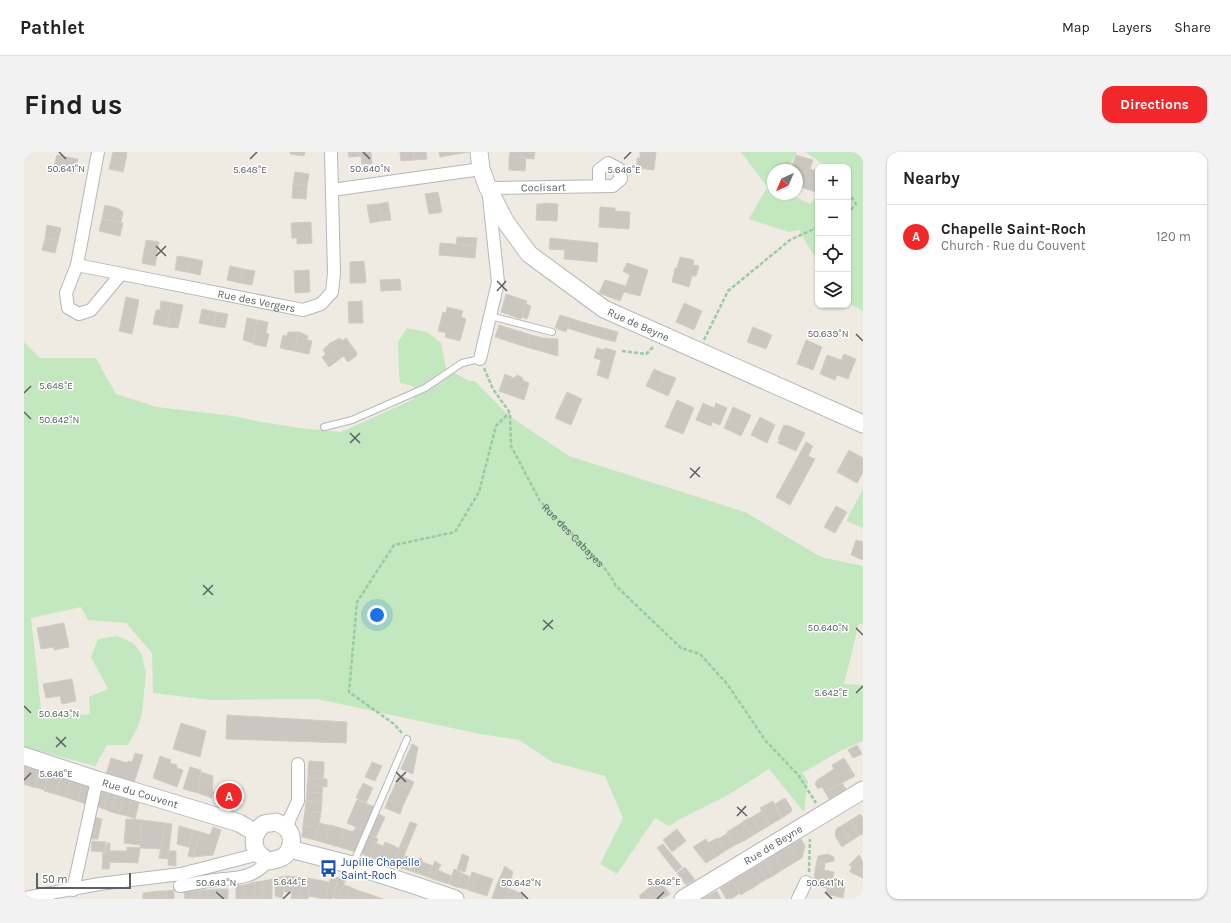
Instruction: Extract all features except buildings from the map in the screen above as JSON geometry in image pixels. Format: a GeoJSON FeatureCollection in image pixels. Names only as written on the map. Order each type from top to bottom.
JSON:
{"type":"FeatureCollection","features":[{"type":"Feature","properties":{"kind":"street"},"geometry":{"type":"LineString","coordinates":[[98,152],[77,265],[66,293],[68,308],[79,314],[91,310],[121,274]]}},
{"type":"Feature","properties":{"kind":"street","name":"Rue des Vergers"},"geometry":{"type":"LineString","coordinates":[[77,265],[303,310],[321,304],[332,292],[334,273],[331,152]]}},
{"type":"Feature","properties":{"kind":"street","name":"Rue de Beyne"},"geometry":{"type":"LineString","coordinates":[[479,152],[481,169],[488,188],[505,221],[529,254],[604,309],[863,424]]}},
{"type":"Feature","properties":{"kind":"street"},"geometry":{"type":"LineString","coordinates":[[332,190],[481,169]]}},
{"type":"Feature","properties":{"kind":"street","name":"Coclisart"},"geometry":{"type":"LineString","coordinates":[[488,188],[599,186]]}},
{"type":"Feature","properties":{"kind":"street"},"geometry":{"type":"LineString","coordinates":[[480,359],[498,282],[488,188]]}},
{"type":"Feature","properties":{"kind":"street","name":"Rue du Couvent"},"geometry":{"type":"LineString","coordinates":[[24,756],[239,823],[256,833]]}},
{"type":"Feature","properties":{"kind":"street"},"geometry":{"type":"LineString","coordinates":[[287,828],[298,801],[298,764]]}},
{"type":"Feature","properties":{"kind":"street"},"geometry":{"type":"LineString","coordinates":[[73,890],[97,780]]}},
{"type":"Feature","properties":{"kind":"street","name":"Rue de Beyne"},"geometry":{"type":"LineString","coordinates":[[683,899],[863,790]]}},
{"type":"Feature","properties":{"kind":"street"},"geometry":{"type":"LineString","coordinates":[[24,898],[99,884],[181,874],[263,858],[278,860],[286,856],[290,849],[292,838],[287,828],[276,822],[264,824],[256,833],[254,841],[256,850],[263,858],[263,868],[237,879],[215,880],[180,886]]}},
{"type":"Feature","properties":{"kind":"street"},"geometry":{"type":"LineString","coordinates":[[290,849],[352,865],[455,899]]}},
{"type":"Feature","properties":{"kind":"street"},"geometry":{"type":"LineString","coordinates":[[798,899],[808,876]]}},
{"type":"Feature","properties":{"kind":"lane"},"geometry":{"type":"LineString","coordinates":[[490,316],[552,332]]}},
{"type":"Feature","properties":{"kind":"lane"},"geometry":{"type":"LineString","coordinates":[[324,427],[352,420],[424,388],[462,363],[480,359]]}},
{"type":"Feature","properties":{"kind":"lane"},"geometry":{"type":"LineString","coordinates":[[352,865],[407,739]]}},
{"type":"Feature","properties":{"kind":"path"},"geometry":{"type":"LineString","coordinates":[[851,196],[856,204],[851,210]]}},
{"type":"Feature","properties":{"kind":"path"},"geometry":{"type":"LineString","coordinates":[[699,351],[728,291],[790,240],[815,228]]}},
{"type":"Feature","properties":{"kind":"path"},"geometry":{"type":"LineString","coordinates":[[622,351],[646,354],[655,345],[661,334]]}},
{"type":"Feature","properties":{"kind":"path"},"geometry":{"type":"LineString","coordinates":[[407,739],[394,724],[349,692],[357,602],[394,545],[455,532],[479,492],[496,426],[510,413],[493,389],[480,359]]}},
{"type":"Feature","properties":{"kind":"path","name":"Rue des Cabayes"},"geometry":{"type":"LineString","coordinates":[[510,413],[511,446],[540,501],[602,566],[615,585],[681,648],[700,654],[728,685],[765,740],[799,776],[817,817]]}},
{"type":"Feature","properties":{"kind":"path"},"geometry":{"type":"LineString","coordinates":[[808,876],[817,817]]}},
{"type":"Feature","properties":{"kind":"green space"},"geometry":{"type":"Polygon","coordinates":[[[741,152],[797,152],[790,164],[767,164],[767,187],[741,152]]]}},
{"type":"Feature","properties":{"kind":"green space"},"geometry":{"type":"Polygon","coordinates":[[[806,152],[863,152],[863,311],[851,305],[851,164],[822,164],[806,152]]]}},
{"type":"Feature","properties":{"kind":"green space"},"geometry":{"type":"Polygon","coordinates":[[[767,187],[767,200],[802,200],[810,204],[815,198],[815,258],[799,230],[789,232],[749,219],[767,187]]]}},
{"type":"Feature","properties":{"kind":"green space"},"geometry":{"type":"Polygon","coordinates":[[[407,328],[427,332],[441,343],[446,368],[469,381],[475,381],[508,415],[569,456],[745,512],[821,557],[863,566],[863,625],[859,623],[844,684],[863,685],[863,741],[842,750],[802,773],[808,781],[804,812],[769,769],[728,795],[669,826],[655,818],[617,874],[600,864],[623,818],[605,776],[552,762],[519,740],[480,734],[317,699],[210,700],[153,693],[152,653],[126,623],[88,620],[81,607],[31,618],[42,718],[90,714],[89,697],[108,689],[91,657],[98,639],[117,636],[133,643],[141,653],[146,673],[142,713],[137,729],[128,745],[107,745],[95,766],[24,747],[24,342],[40,358],[96,358],[116,394],[157,407],[233,416],[300,428],[341,432],[414,399],[413,386],[400,383],[399,375],[398,342],[407,328]]]}},
{"type":"Feature","properties":{"kind":"green space"},"geometry":{"type":"Polygon","coordinates":[[[863,489],[863,528],[846,521],[863,489]]]}},
{"type":"Feature","properties":{"kind":"place","name":"Chapelle Saint-Roch"},"geometry":{"type":"Point","coordinates":[229,796]}},
{"type":"Feature","properties":{"kind":"place","name":"Jupille Chapelle Saint-Roch"},"geometry":{"type":"Point","coordinates":[328,868]}}]}
